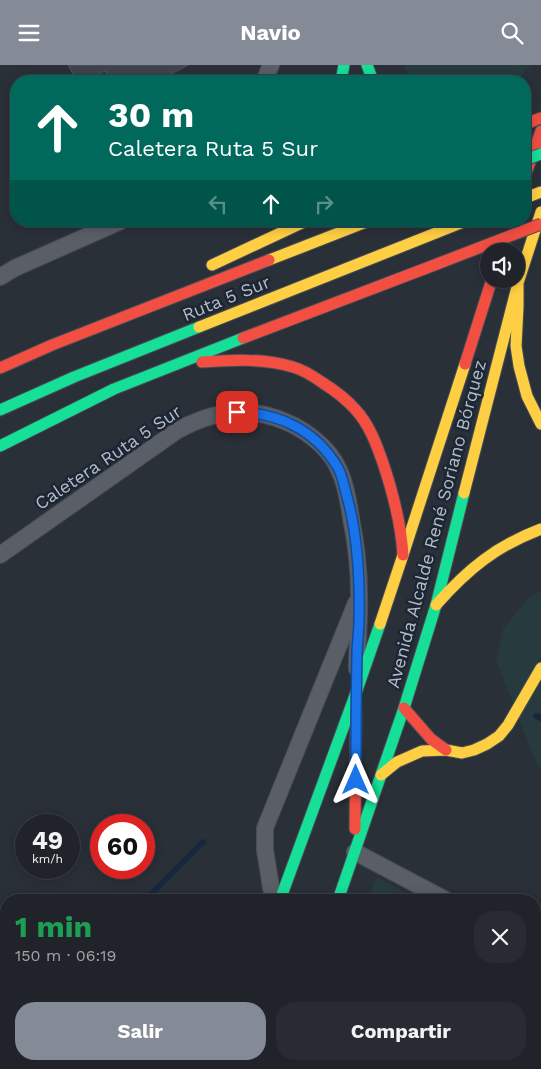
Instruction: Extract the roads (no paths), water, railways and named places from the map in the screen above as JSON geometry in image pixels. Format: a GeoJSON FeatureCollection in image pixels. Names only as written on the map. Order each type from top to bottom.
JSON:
{"type":"FeatureCollection","features":[{"type":"Feature","properties":{"kind":"main road"},"geometry":{"type":"LineString","coordinates":[[531,159],[541,131]]}},
{"type":"Feature","properties":{"kind":"main road","name":"Avenida Alcalde René Soriano Bórquez"},"geometry":{"type":"LineString","coordinates":[[525,261],[541,212]]}},
{"type":"Feature","properties":{"kind":"main road"},"geometry":{"type":"LineString","coordinates":[[0,446],[114,389],[541,224]]}},
{"type":"Feature","properties":{"kind":"main road"},"geometry":{"type":"LineString","coordinates":[[249,247],[273,227]]}},
{"type":"Feature","properties":{"kind":"main road"},"geometry":{"type":"LineString","coordinates":[[206,268],[293,227]]}},
{"type":"Feature","properties":{"kind":"main road","name":"Ruta 5 Sur"},"geometry":{"type":"LineString","coordinates":[[0,368],[52,345],[354,227]]}},
{"type":"Feature","properties":{"kind":"main road","name":"Ruta 5 Sur"},"geometry":{"type":"LineString","coordinates":[[0,410],[74,377],[451,227]]}},
{"type":"Feature","properties":{"kind":"main road"},"geometry":{"type":"LineString","coordinates":[[503,243],[508,227]]}},
{"type":"Feature","properties":{"kind":"main road","name":"Avenida Alcalde René Soriano Bórquez"},"geometry":{"type":"LineString","coordinates":[[282,894],[403,555],[489,288]]}},
{"type":"Feature","properties":{"kind":"main road","name":"Avenida Alcalde René Soriano Bórquez"},"geometry":{"type":"LineString","coordinates":[[340,894],[404,708],[436,605],[517,288]]}},
{"type":"Feature","properties":{"kind":"main road"},"geometry":{"type":"LineString","coordinates":[[518,288],[516,345],[518,362],[526,392],[535,415],[541,423]]}},
{"type":"Feature","properties":{"kind":"main road"},"geometry":{"type":"LineString","coordinates":[[52,345],[163,290]]}},
{"type":"Feature","properties":{"kind":"main road"},"geometry":{"type":"LineString","coordinates":[[171,366],[230,360],[262,361],[304,371],[328,386],[355,408],[372,435],[393,490],[402,533],[403,555]]}},
{"type":"Feature","properties":{"kind":"main road"},"geometry":{"type":"LineString","coordinates":[[436,605],[481,560],[512,541],[541,529]]}},
{"type":"Feature","properties":{"kind":"main road"},"geometry":{"type":"LineString","coordinates":[[381,775],[397,761],[422,751],[446,750],[462,753],[474,750],[499,736],[508,725],[541,668]]}},
{"type":"Feature","properties":{"kind":"main road"},"geometry":{"type":"LineString","coordinates":[[355,852],[356,690]]}},
{"type":"Feature","properties":{"kind":"main road"},"geometry":{"type":"LineString","coordinates":[[404,708],[431,739],[446,750]]}},
{"type":"Feature","properties":{"kind":"street"},"geometry":{"type":"LineString","coordinates":[[0,277],[14,268],[107,227]]}},
{"type":"Feature","properties":{"kind":"street","name":"Caletera Ruta 5 Sur"},"geometry":{"type":"LineString","coordinates":[[0,555],[178,431],[199,420],[222,413],[253,412],[286,421],[302,430],[329,454],[339,470],[349,504],[354,534],[359,593],[356,690]]}},
{"type":"Feature","properties":{"kind":"street","name":"Caletera Ruta 5 Sur"},"geometry":{"type":"LineString","coordinates":[[272,894],[265,850],[265,828],[359,593]]}},
{"type":"Feature","properties":{"kind":"street"},"geometry":{"type":"LineString","coordinates":[[355,852],[435,894]]}},
{"type":"Feature","properties":{"kind":"waterway"},"geometry":{"type":"LineString","coordinates":[[536,716],[541,718]]}},
{"type":"Feature","properties":{"kind":"waterway"},"geometry":{"type":"LineString","coordinates":[[151,894],[203,842]]}}]}
